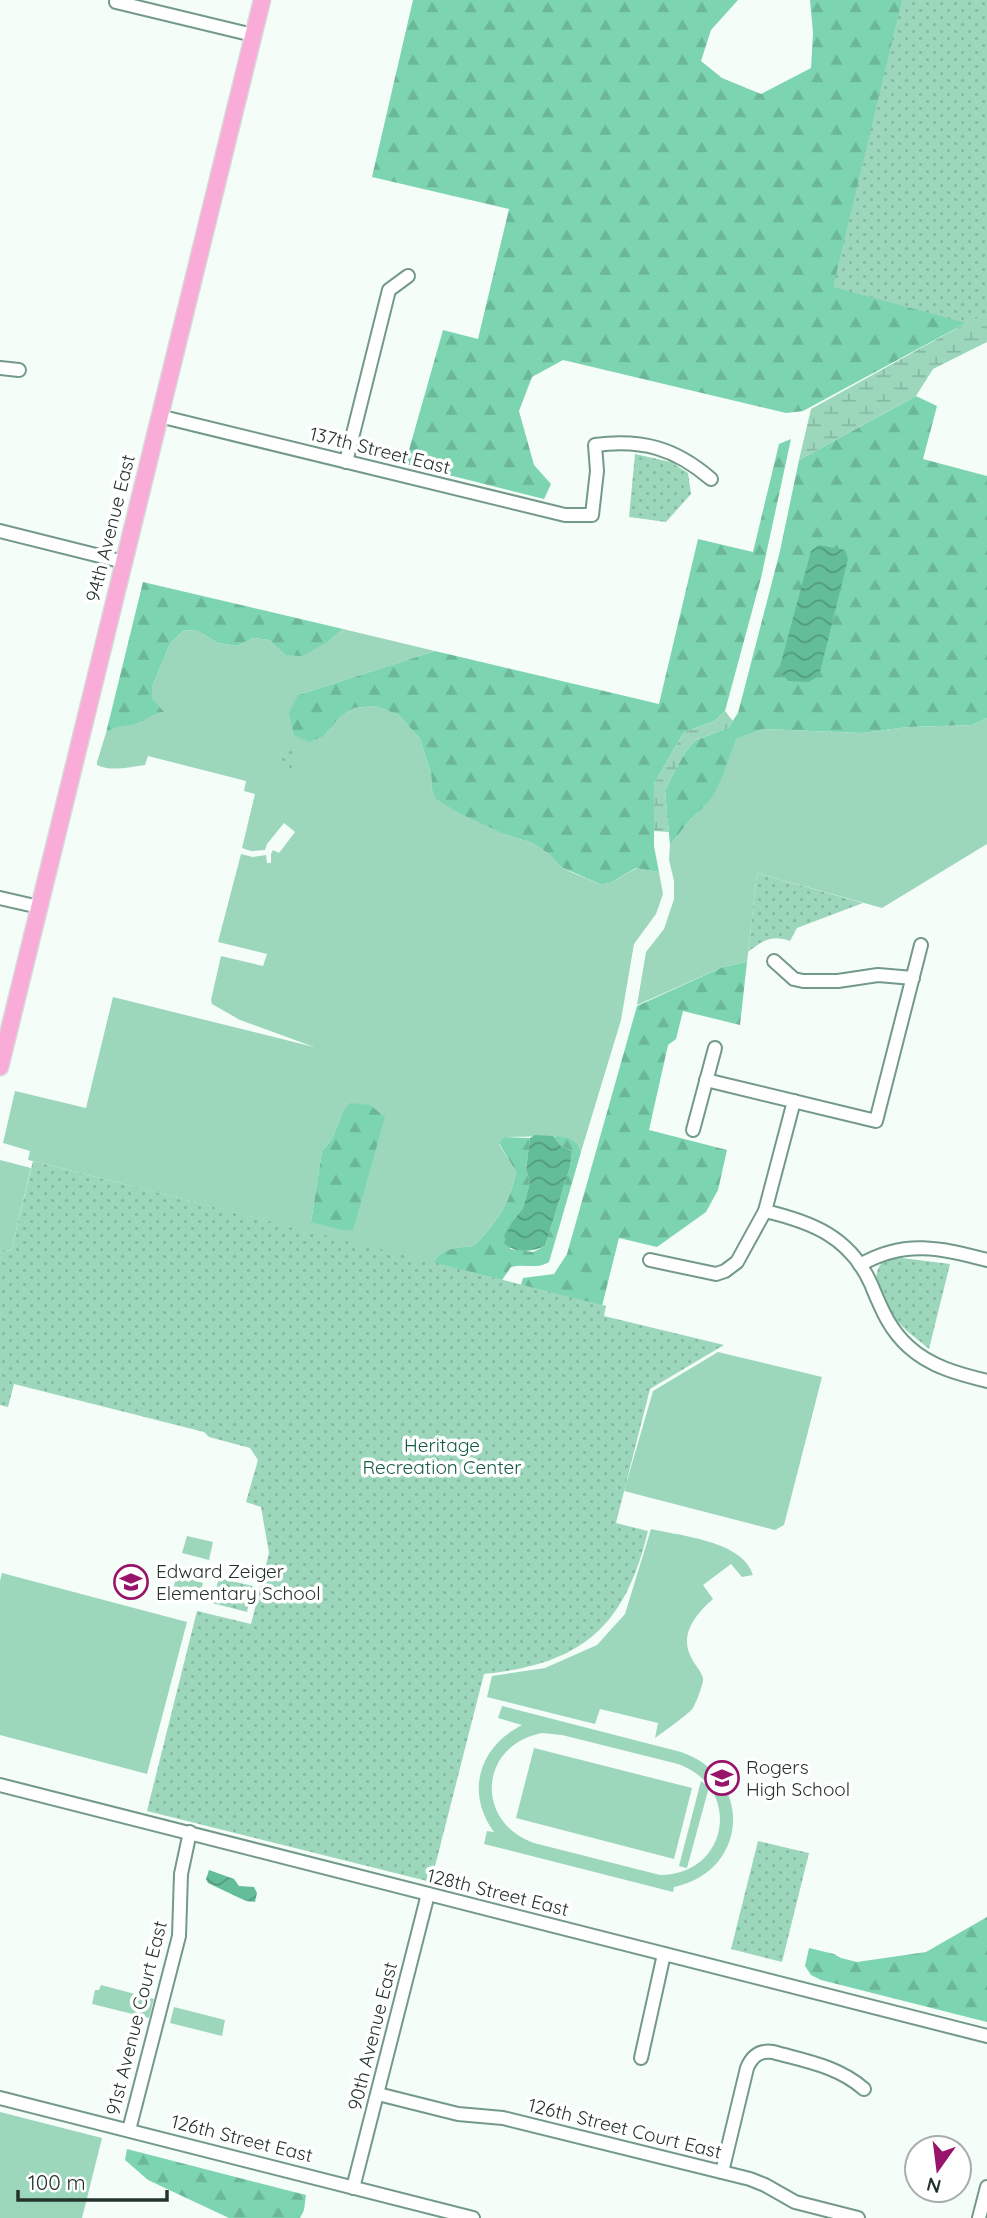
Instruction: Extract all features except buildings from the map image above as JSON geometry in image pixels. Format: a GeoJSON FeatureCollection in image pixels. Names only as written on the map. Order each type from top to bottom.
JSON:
{"type":"FeatureCollection","features":[{"type":"Feature","properties":{"kind":"main road","name":"94th Avenue East"},"geometry":{"type":"LineString","coordinates":[[0,1067],[262,0]]}},
{"type":"Feature","properties":{"kind":"street"},"geometry":{"type":"LineString","coordinates":[[116,2],[253,35]]}},
{"type":"Feature","properties":{"kind":"street"},"geometry":{"type":"LineString","coordinates":[[346,462],[389,290],[408,276]]}},
{"type":"Feature","properties":{"kind":"street"},"geometry":{"type":"LineString","coordinates":[[0,368],[19,370]]}},
{"type":"Feature","properties":{"kind":"street","name":"137th Street East"},"geometry":{"type":"LineString","coordinates":[[159,416],[565,515],[592,515],[597,471],[595,445],[614,443],[652,446],[682,458],[711,479]]}},
{"type":"Feature","properties":{"kind":"street"},"geometry":{"type":"LineString","coordinates":[[0,531],[124,562]]}},
{"type":"Feature","properties":{"kind":"street"},"geometry":{"type":"LineString","coordinates":[[0,898],[39,907]]}},
{"type":"Feature","properties":{"kind":"street"},"geometry":{"type":"LineString","coordinates":[[706,1080],[876,1121],[921,945]]}},
{"type":"Feature","properties":{"kind":"street"},"geometry":{"type":"LineString","coordinates":[[774,961],[794,979],[803,981],[838,981],[878,975],[913,978]]}},
{"type":"Feature","properties":{"kind":"street"},"geometry":{"type":"LineString","coordinates":[[693,1130],[715,1048]]}},
{"type":"Feature","properties":{"kind":"street"},"geometry":{"type":"LineString","coordinates":[[650,1260],[716,1274],[737,1262],[765,1211],[794,1101]]}},
{"type":"Feature","properties":{"kind":"street"},"geometry":{"type":"LineString","coordinates":[[765,1211],[803,1221],[839,1242],[860,1265],[887,1320],[910,1349],[943,1368],[987,1381]]}},
{"type":"Feature","properties":{"kind":"street"},"geometry":{"type":"LineString","coordinates":[[860,1265],[882,1254],[915,1247],[932,1247],[987,1260]]}},
{"type":"Feature","properties":{"kind":"street","name":"128th Street East"},"geometry":{"type":"LineString","coordinates":[[0,1785],[987,2036]]}},
{"type":"Feature","properties":{"kind":"street","name":"91st Avenue Court East"},"geometry":{"type":"LineString","coordinates":[[129,2130],[180,1936],[181,1874],[190,1832]]}},
{"type":"Feature","properties":{"kind":"street","name":"90th Avenue East"},"geometry":{"type":"LineString","coordinates":[[353,2188],[428,1894]]}},
{"type":"Feature","properties":{"kind":"street"},"geometry":{"type":"LineString","coordinates":[[641,2058],[664,1954]]}},
{"type":"Feature","properties":{"kind":"street"},"geometry":{"type":"LineString","coordinates":[[722,2172],[747,2068],[757,2054],[764,2051],[773,2052],[828,2067],[847,2076],[863,2089]]}},
{"type":"Feature","properties":{"kind":"street","name":"126th Street Court East"},"geometry":{"type":"LineString","coordinates":[[378,2094],[458,2114],[496,2116],[722,2172],[765,2185],[804,2205],[858,2218]]}},
{"type":"Feature","properties":{"kind":"street","name":"126th Street East"},"geometry":{"type":"LineString","coordinates":[[0,2098],[473,2218]]}},
{"type":"Feature","properties":{"kind":"street"},"geometry":{"type":"LineString","coordinates":[[979,2218],[987,2187]]}},
{"type":"Feature","properties":{"kind":"green space"},"geometry":{"type":"Polygon","coordinates":[[[413,0],[738,0],[711,30],[701,61],[722,78],[761,94],[811,68],[813,33],[810,0],[987,0],[987,314],[803,411],[786,413],[563,360],[532,377],[519,411],[534,465],[551,484],[544,499],[405,464],[443,330],[478,339],[509,209],[372,177],[413,0]]]}},
{"type":"Feature","properties":{"kind":"green space"},"geometry":{"type":"Polygon","coordinates":[[[902,0],[987,0],[987,314],[966,323],[833,287],[902,0]]]}},
{"type":"Feature","properties":{"kind":"green space"},"geometry":{"type":"Polygon","coordinates":[[[987,314],[987,342],[933,369],[916,396],[799,460],[811,409],[987,314]]]}},
{"type":"Feature","properties":{"kind":"green space"},"geometry":{"type":"Polygon","coordinates":[[[916,396],[937,406],[923,459],[987,476],[987,718],[972,725],[908,727],[862,733],[763,729],[736,739],[711,800],[670,845],[665,791],[675,770],[696,740],[728,728],[738,713],[780,551],[799,460],[916,396]]]}},
{"type":"Feature","properties":{"kind":"green space"},"geometry":{"type":"Polygon","coordinates":[[[791,439],[761,578],[725,711],[715,721],[684,732],[654,784],[654,846],[659,872],[636,868],[602,885],[561,867],[549,854],[532,843],[504,834],[459,813],[436,799],[420,739],[399,715],[375,706],[354,708],[340,717],[324,736],[309,742],[294,735],[289,713],[298,695],[435,651],[659,704],[698,539],[753,552],[779,444],[791,439]]]}},
{"type":"Feature","properties":{"kind":"green space"},"geometry":{"type":"Polygon","coordinates":[[[635,454],[671,462],[688,473],[691,494],[666,522],[629,517],[635,454]]]}},
{"type":"Feature","properties":{"kind":"green space"},"geometry":{"type":"Polygon","coordinates":[[[143,582],[343,629],[329,641],[302,656],[285,655],[269,640],[254,638],[237,646],[218,643],[198,631],[184,630],[170,644],[152,687],[152,698],[164,712],[106,733],[143,582]]]}},
{"type":"Feature","properties":{"kind":"green space"},"geometry":{"type":"Polygon","coordinates":[[[343,629],[435,651],[298,695],[324,736],[340,717],[354,708],[375,706],[399,715],[420,739],[431,773],[432,789],[504,834],[532,843],[549,854],[561,867],[602,885],[637,868],[659,872],[663,894],[656,914],[634,944],[621,1020],[581,1152],[578,1144],[554,1136],[504,1137],[499,1144],[516,1172],[510,1194],[501,1212],[474,1246],[445,1251],[433,1263],[28,1160],[30,1151],[3,1143],[15,1091],[86,1108],[113,997],[314,1047],[240,1020],[212,1004],[211,1000],[221,956],[263,966],[267,954],[218,942],[241,854],[253,857],[266,855],[267,863],[271,863],[273,850],[279,853],[295,832],[284,823],[265,850],[251,851],[242,848],[255,794],[244,791],[246,781],[148,756],[145,765],[127,768],[108,768],[97,765],[97,762],[106,733],[115,726],[141,722],[151,714],[163,712],[152,698],[152,687],[170,644],[184,630],[198,631],[218,643],[237,646],[254,638],[269,640],[285,655],[329,641],[343,629]],[[343,1112],[332,1139],[322,1151],[311,1222],[343,1112]]]}},
{"type":"Feature","properties":{"kind":"green space"},"geometry":{"type":"Polygon","coordinates":[[[725,711],[733,721],[728,728],[696,740],[686,751],[665,791],[669,832],[654,831],[654,784],[684,732],[715,721],[725,711]]]}},
{"type":"Feature","properties":{"kind":"green space"},"geometry":{"type":"Polygon","coordinates":[[[987,718],[987,844],[882,908],[757,873],[747,962],[723,967],[637,1005],[646,952],[664,929],[674,899],[674,881],[669,860],[670,845],[711,800],[735,739],[763,729],[862,733],[908,727],[972,725],[987,718]]]}},
{"type":"Feature","properties":{"kind":"green space"},"geometry":{"type":"Polygon","coordinates":[[[295,748],[297,769],[280,771],[278,750],[295,748]]]}},
{"type":"Feature","properties":{"kind":"green space"},"geometry":{"type":"Polygon","coordinates":[[[757,873],[863,903],[797,928],[790,941],[778,938],[768,940],[748,952],[757,873]]]}},
{"type":"Feature","properties":{"kind":"green space"},"geometry":{"type":"Polygon","coordinates":[[[747,962],[740,1025],[683,1011],[676,1039],[668,1045],[649,1130],[727,1150],[718,1190],[706,1212],[657,1247],[619,1238],[602,1306],[521,1285],[523,1278],[554,1274],[567,1254],[637,1006],[723,967],[747,962]]]}},
{"type":"Feature","properties":{"kind":"green space"},"geometry":{"type":"Polygon","coordinates":[[[350,1103],[370,1105],[385,1117],[353,1230],[342,1230],[311,1222],[322,1151],[332,1139],[343,1112],[350,1103]]]}},
{"type":"Feature","properties":{"kind":"green space"},"geometry":{"type":"Polygon","coordinates":[[[553,1136],[568,1138],[578,1144],[581,1152],[549,1262],[540,1266],[511,1267],[502,1280],[433,1263],[445,1251],[474,1246],[501,1212],[510,1194],[516,1172],[499,1143],[504,1137],[530,1138],[526,1170],[530,1182],[523,1208],[511,1223],[510,1249],[533,1252],[545,1246],[570,1167],[572,1151],[561,1146],[553,1136]]]}},
{"type":"Feature","properties":{"kind":"green space"},"geometry":{"type":"Polygon","coordinates":[[[0,1160],[31,1168],[11,1251],[0,1249],[0,1160]]]}},
{"type":"Feature","properties":{"kind":"green space","name":"Heritage Recreation Center"},"geometry":{"type":"Polygon","coordinates":[[[33,1161],[606,1306],[604,1316],[724,1345],[650,1389],[616,1523],[648,1531],[638,1564],[612,1616],[594,1635],[573,1650],[548,1661],[484,1674],[431,1882],[147,1811],[197,1611],[251,1624],[269,1553],[261,1507],[246,1502],[258,1460],[250,1448],[209,1437],[204,1432],[14,1384],[8,1407],[0,1405],[0,1249],[11,1251],[33,1161]]]}},
{"type":"Feature","properties":{"kind":"green space"},"geometry":{"type":"Polygon","coordinates":[[[902,1258],[950,1264],[929,1349],[894,1318],[878,1287],[877,1271],[881,1264],[902,1258]]]}},
{"type":"Feature","properties":{"kind":"green space"},"geometry":{"type":"Polygon","coordinates":[[[718,1352],[822,1377],[784,1525],[775,1530],[624,1491],[653,1391],[718,1352]]]}},
{"type":"Feature","properties":{"kind":"green space"},"geometry":{"type":"Polygon","coordinates":[[[651,1529],[724,1547],[737,1554],[753,1575],[742,1577],[731,1564],[703,1585],[713,1599],[695,1618],[688,1633],[688,1650],[703,1678],[700,1693],[691,1711],[655,1738],[658,1723],[600,1709],[595,1724],[487,1697],[492,1676],[545,1668],[597,1645],[625,1614],[651,1529]]]}},
{"type":"Feature","properties":{"kind":"green space"},"geometry":{"type":"Polygon","coordinates":[[[187,1536],[213,1542],[209,1560],[182,1553],[187,1536]]]}},
{"type":"Feature","properties":{"kind":"green space"},"geometry":{"type":"Polygon","coordinates":[[[2,1573],[187,1622],[147,1774],[0,1735],[2,1573]]]}},
{"type":"Feature","properties":{"kind":"green space"},"geometry":{"type":"Polygon","coordinates":[[[177,1575],[203,1583],[199,1600],[172,1593],[177,1575]]]}},
{"type":"Feature","properties":{"kind":"green space"},"geometry":{"type":"Polygon","coordinates":[[[219,1578],[253,1586],[247,1612],[212,1603],[219,1578]]]}},
{"type":"Feature","properties":{"kind":"green space"},"geometry":{"type":"Polygon","coordinates":[[[502,1706],[681,1752],[705,1764],[721,1781],[731,1801],[733,1823],[728,1844],[717,1863],[699,1878],[674,1887],[673,1892],[484,1844],[487,1831],[494,1832],[480,1801],[481,1772],[495,1745],[522,1725],[498,1718],[502,1706]],[[542,1733],[521,1740],[506,1752],[496,1768],[492,1785],[494,1802],[501,1819],[515,1833],[534,1843],[660,1875],[683,1871],[701,1861],[713,1846],[719,1828],[719,1809],[712,1791],[699,1775],[678,1764],[562,1735],[542,1733]]]}},
{"type":"Feature","properties":{"kind":"green space"},"geometry":{"type":"Polygon","coordinates":[[[534,1748],[692,1788],[674,1859],[516,1818],[534,1748]]]}},
{"type":"Feature","properties":{"kind":"green space"},"geometry":{"type":"Polygon","coordinates":[[[701,1781],[709,1787],[687,1868],[679,1866],[701,1781]]]}},
{"type":"Feature","properties":{"kind":"green space"},"geometry":{"type":"Polygon","coordinates":[[[758,1841],[809,1853],[782,1962],[731,1949],[758,1841]]]}},
{"type":"Feature","properties":{"kind":"green space"},"geometry":{"type":"Polygon","coordinates":[[[987,1917],[987,2022],[821,1980],[811,1975],[805,1966],[809,1948],[857,1962],[926,1952],[987,1917]]]}},
{"type":"Feature","properties":{"kind":"green space"},"geometry":{"type":"Polygon","coordinates":[[[101,1985],[154,1999],[149,2018],[92,2004],[95,1990],[99,1990],[101,1985]]]}},
{"type":"Feature","properties":{"kind":"green space"},"geometry":{"type":"Polygon","coordinates":[[[174,2007],[225,2020],[222,2036],[170,2023],[174,2007]]]}},
{"type":"Feature","properties":{"kind":"green space"},"geometry":{"type":"Polygon","coordinates":[[[0,2112],[102,2138],[82,2218],[0,2218],[0,2112]]]}},
{"type":"Feature","properties":{"kind":"green space"},"geometry":{"type":"Polygon","coordinates":[[[127,2149],[306,2195],[304,2210],[300,2218],[229,2218],[148,2180],[125,2160],[127,2149]]]}},
{"type":"Feature","properties":{"kind":"water"},"geometry":{"type":"Polygon","coordinates":[[[819,545],[845,550],[848,559],[819,676],[808,682],[788,681],[779,670],[811,551],[819,545]]]}},
{"type":"Feature","properties":{"kind":"water"},"geometry":{"type":"Polygon","coordinates":[[[535,1135],[553,1136],[561,1146],[572,1151],[570,1167],[545,1246],[529,1251],[518,1250],[504,1243],[511,1223],[523,1208],[530,1182],[526,1170],[530,1138],[535,1135]]]}},
{"type":"Feature","properties":{"kind":"water"},"geometry":{"type":"Polygon","coordinates":[[[209,1870],[234,1879],[239,1886],[254,1887],[257,1893],[255,1902],[246,1901],[208,1883],[206,1879],[209,1870]]]}},
{"type":"Feature","properties":{"kind":"place","name":"Edward Zeiger Elementary School"},"geometry":{"type":"Point","coordinates":[131,1582]}},
{"type":"Feature","properties":{"kind":"place","name":"Rogers High School"},"geometry":{"type":"Point","coordinates":[722,1778]}}]}
